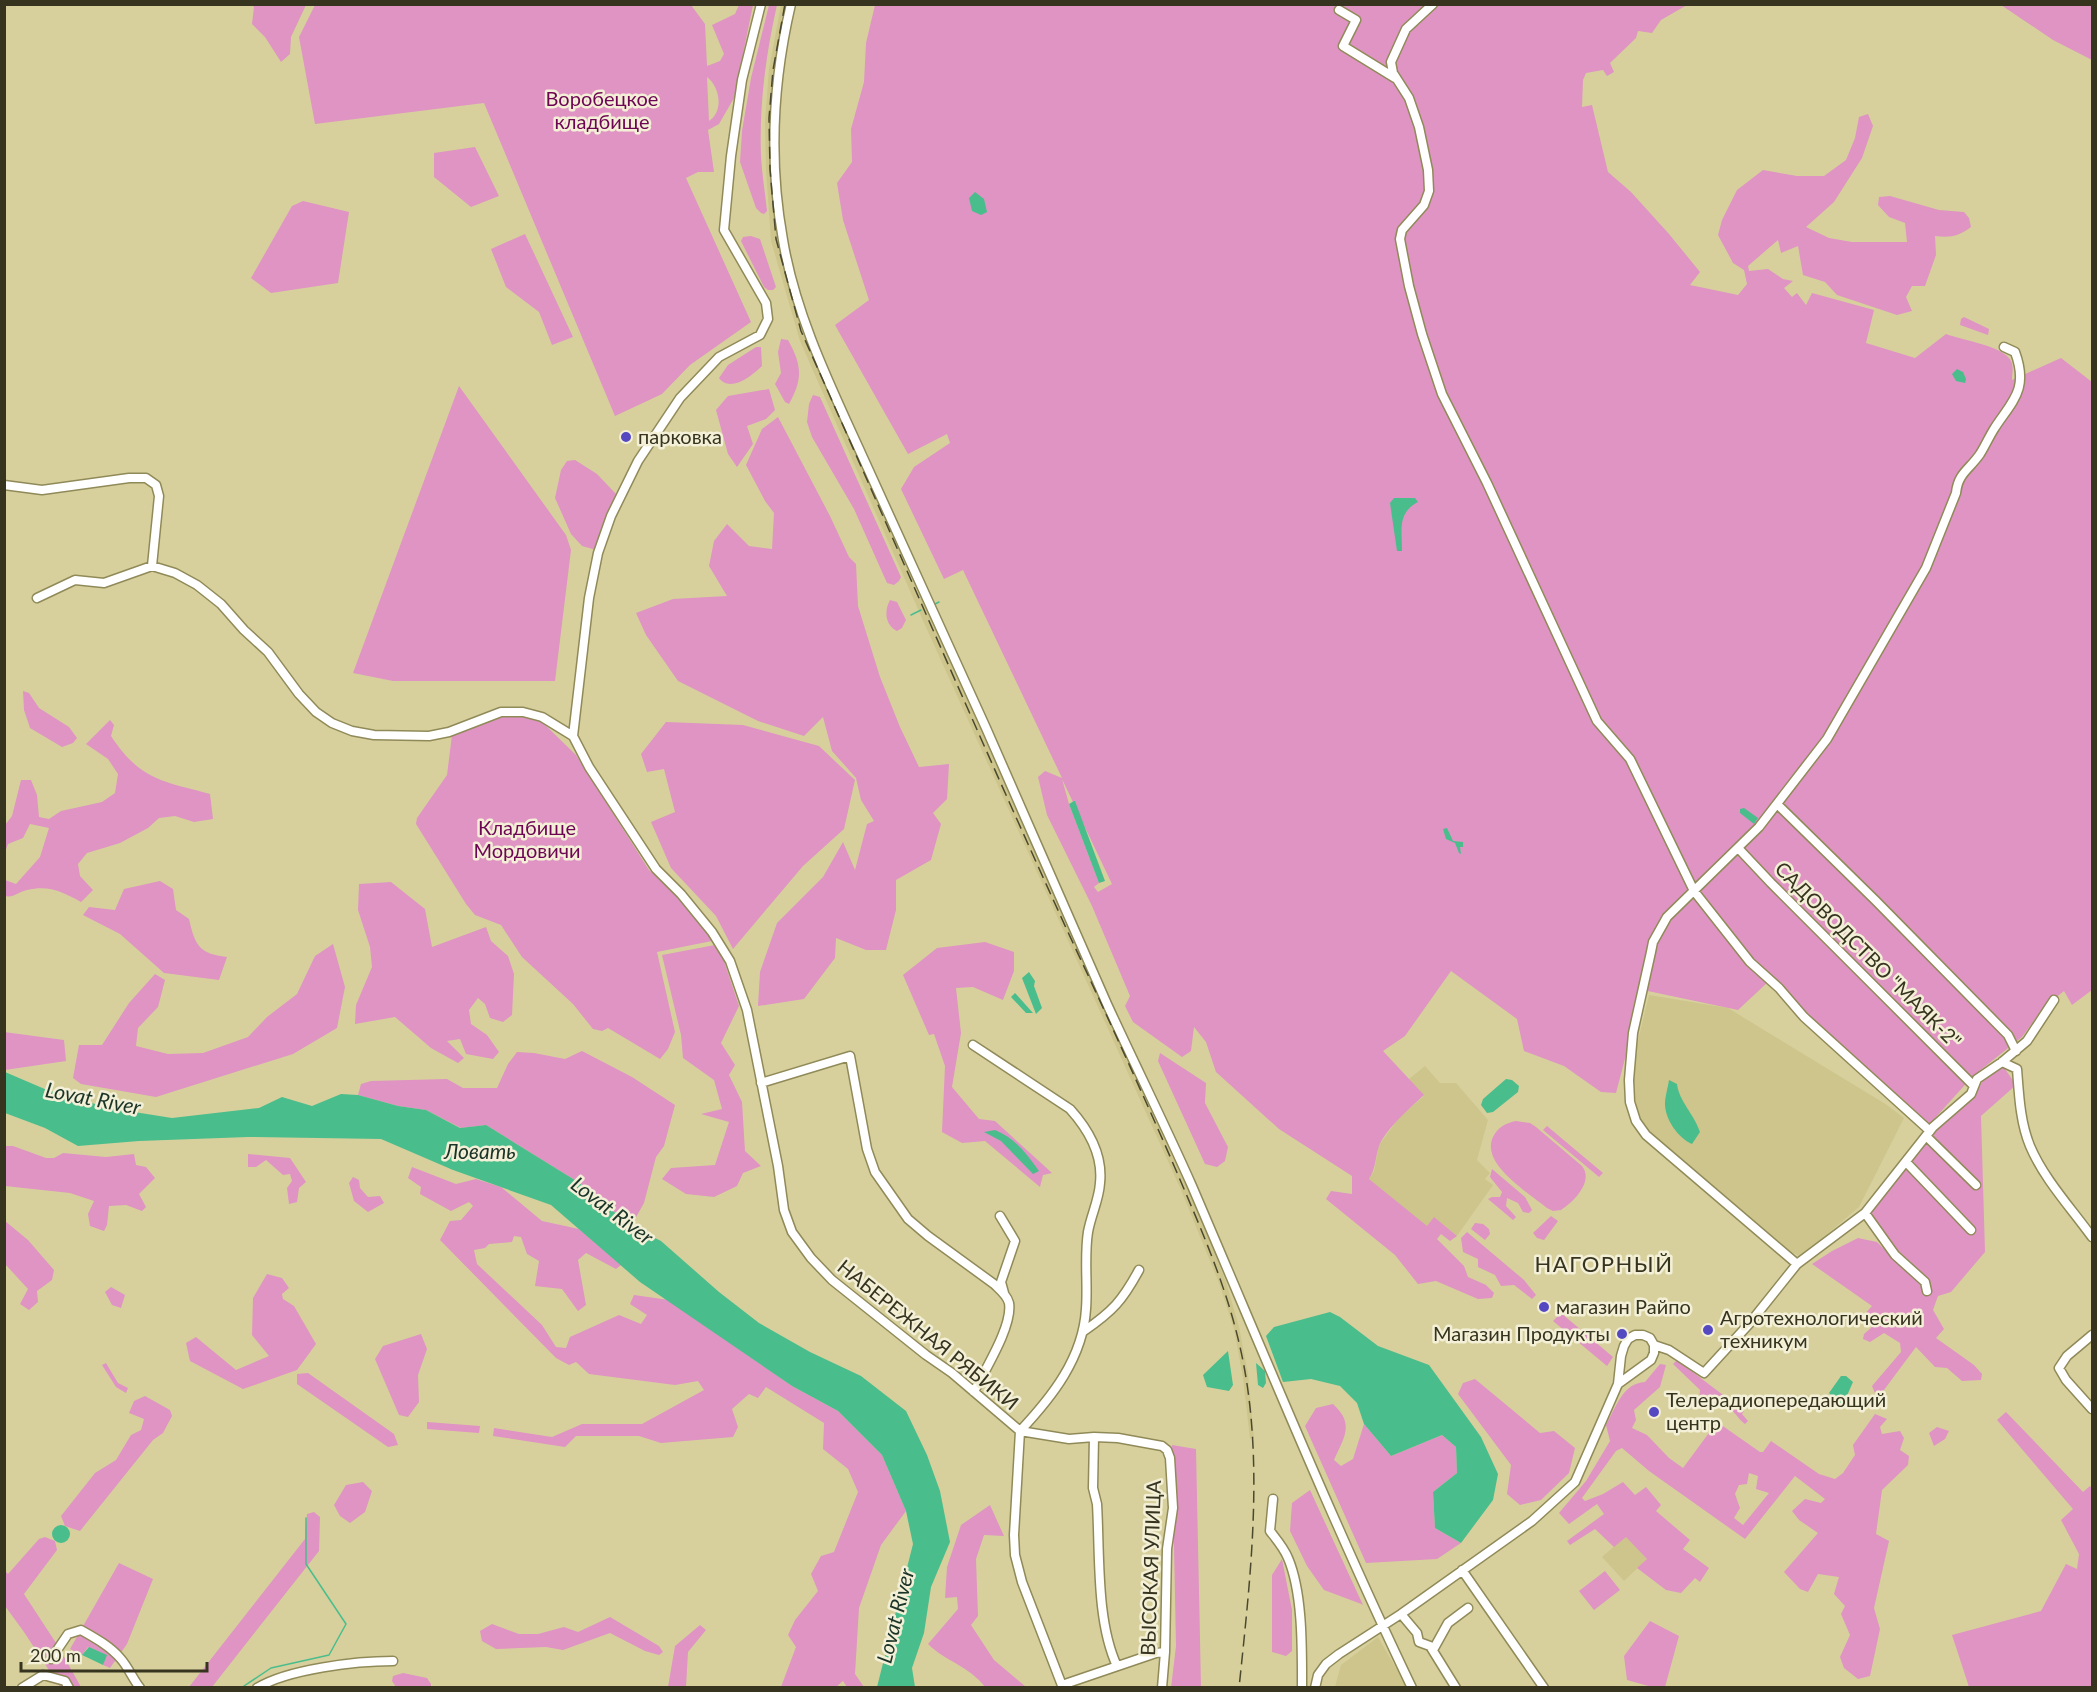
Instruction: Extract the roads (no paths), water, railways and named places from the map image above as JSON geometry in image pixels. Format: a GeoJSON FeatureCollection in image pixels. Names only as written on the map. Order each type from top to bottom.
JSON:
{"type":"FeatureCollection","features":[{"type":"Feature","properties":{"kind":"street"},"geometry":{"type":"LineString","coordinates":[[37,598],[75,580],[104,583],[152,566],[175,573],[198,585],[221,604],[244,630],[268,651],[299,694],[316,712],[332,723],[352,731],[374,735],[429,736],[449,732],[501,712],[523,712],[542,717],[573,736],[589,598],[598,553],[611,516],[638,461],[680,398],[719,357],[760,335],[768,319],[766,303],[724,230],[731,156],[742,80],[761,4]]}},
{"type":"Feature","properties":{"kind":"street"},"geometry":{"type":"LineString","coordinates":[[791,4],[783,36],[775,100],[776,181],[783,242],[799,304],[825,373],[1189,1180],[1382,1626],[1412,1688]]}},
{"type":"Feature","properties":{"kind":"street"},"geometry":{"type":"LineString","coordinates":[[1350,4],[1343,12],[1356,20],[1343,46],[1397,79]]}},
{"type":"Feature","properties":{"kind":"street"},"geometry":{"type":"LineString","coordinates":[[1433,4],[1406,29],[1391,62],[1393,73],[1409,98],[1419,127],[1428,170],[1429,191],[1424,205],[1402,230],[1400,239],[1412,296],[1442,394],[1487,483],[1597,721],[1630,759],[1694,891],[1750,962],[1779,988],[1804,1017],[1928,1133],[1976,1185]]}},
{"type":"Feature","properties":{"kind":"street"},"geometry":{"type":"LineString","coordinates":[[1797,1264],[1646,1135],[1636,1121],[1630,1102],[1629,1080],[1633,1033],[1653,942],[1667,917],[1759,827],[1827,739],[1926,568],[1956,494],[1957,480],[1979,454],[2018,395],[2020,365],[2015,352],[2004,347]]}},
{"type":"Feature","properties":{"kind":"street"},"geometry":{"type":"LineString","coordinates":[[4,485],[42,490],[129,478],[146,478],[156,485],[159,496],[152,566]]}},
{"type":"Feature","properties":{"kind":"street","name":"НАБЕРЕЖНАЯ РЯБИКИ"},"geometry":{"type":"LineString","coordinates":[[573,736],[589,767],[656,869],[681,894],[712,932],[730,961],[747,1010],[778,1166],[784,1210],[792,1232],[811,1258],[832,1280],[1020,1431],[1015,1555],[1022,1582],[1063,1686]]}},
{"type":"Feature","properties":{"kind":"street"},"geometry":{"type":"LineString","coordinates":[[1777,804],[2008,1035],[2016,1051]]}},
{"type":"Feature","properties":{"kind":"street","name":"САДОВОДСТВО \"МАЯК-2\""},"geometry":{"type":"LineString","coordinates":[[1738,848],[1974,1086]]}},
{"type":"Feature","properties":{"kind":"street"},"geometry":{"type":"LineString","coordinates":[[1654,1345],[1669,1350],[1704,1373],[1749,1324],[1797,1264],[1865,1213],[1928,1133],[1971,1094],[1977,1079],[2027,1041],[2054,1000]]}},
{"type":"Feature","properties":{"kind":"street"},"geometry":{"type":"LineString","coordinates":[[973,1045],[1070,1109],[1083,1122],[1095,1145],[1100,1166],[1100,1182],[1088,1233],[1084,1331],[1064,1378],[1020,1431]]}},
{"type":"Feature","properties":{"kind":"street"},"geometry":{"type":"LineString","coordinates":[[761,1083],[850,1056],[867,1149],[875,1172],[908,1219],[1004,1293]]}},
{"type":"Feature","properties":{"kind":"street"},"geometry":{"type":"LineString","coordinates":[[2002,1062],[2017,1069],[2020,1104],[2029,1144],[2041,1167],[2092,1237]]}},
{"type":"Feature","properties":{"kind":"street"},"geometry":{"type":"LineString","coordinates":[[1906,1162],[1971,1230]]}},
{"type":"Feature","properties":{"kind":"street"},"geometry":{"type":"LineString","coordinates":[[1865,1213],[1895,1255],[1925,1282],[1927,1291]]}},
{"type":"Feature","properties":{"kind":"street"},"geometry":{"type":"LineString","coordinates":[[974,1392],[1004,1330],[1009,1313],[1009,1302],[1001,1282],[1015,1241],[1000,1216]]}},
{"type":"Feature","properties":{"kind":"street"},"geometry":{"type":"LineString","coordinates":[[1084,1331],[1107,1314],[1125,1296],[1139,1270]]}},
{"type":"Feature","properties":{"kind":"street"},"geometry":{"type":"LineString","coordinates":[[1315,1688],[1318,1675],[1326,1664],[1532,1521],[1575,1482],[1618,1384],[1621,1356],[1628,1339],[1635,1335],[1650,1338],[1654,1345],[1651,1360],[1618,1384]]}},
{"type":"Feature","properties":{"kind":"street"},"geometry":{"type":"LineString","coordinates":[[2092,1335],[2067,1356],[2059,1368],[2066,1380],[2092,1409]]}},
{"type":"Feature","properties":{"kind":"street"},"geometry":{"type":"LineString","coordinates":[[1020,1431],[1069,1439],[1094,1437],[1093,1488],[1097,1504],[1103,1616],[1110,1652],[1117,1666]]}},
{"type":"Feature","properties":{"kind":"street","name":"ВЫСОКАЯ УЛИЦА"},"geometry":{"type":"LineString","coordinates":[[1094,1437],[1118,1438],[1162,1446],[1167,1450],[1170,1458],[1173,1508],[1167,1549],[1166,1652],[1162,1688]]}},
{"type":"Feature","properties":{"kind":"street"},"geometry":{"type":"LineString","coordinates":[[1273,1499],[1270,1531],[1281,1544],[1289,1559],[1299,1606],[1302,1688]]}},
{"type":"Feature","properties":{"kind":"street"},"geometry":{"type":"LineString","coordinates":[[1462,1570],[1544,1688]]}},
{"type":"Feature","properties":{"kind":"street"},"geometry":{"type":"LineString","coordinates":[[1432,1650],[1448,1623],[1468,1608]]}},
{"type":"Feature","properties":{"kind":"street"},"geometry":{"type":"LineString","coordinates":[[1401,1614],[1417,1633],[1419,1642],[1430,1646],[1456,1688]]}},
{"type":"Feature","properties":{"kind":"street"},"geometry":{"type":"LineString","coordinates":[[51,1659],[68,1634],[81,1630],[103,1643],[122,1659],[140,1688]]}},
{"type":"Feature","properties":{"kind":"street"},"geometry":{"type":"LineString","coordinates":[[1063,1686],[1156,1653],[1166,1652]]}},
{"type":"Feature","properties":{"kind":"street"},"geometry":{"type":"LineString","coordinates":[[257,1688],[268,1681],[315,1670],[365,1661],[393,1661]]}},
{"type":"Feature","properties":{"kind":"street"},"geometry":{"type":"LineString","coordinates":[[22,1688],[43,1675],[67,1684]]}},
{"type":"Feature","properties":{"kind":"water"},"geometry":{"type":"Polygon","coordinates":[[[975,192],[984,199],[987,212],[981,215],[972,211],[969,198],[975,192]]]}},
{"type":"Feature","properties":{"kind":"water"},"geometry":{"type":"Polygon","coordinates":[[[1957,369],[1963,372],[1965,383],[1956,381],[1952,374],[1957,369]]]}},
{"type":"Feature","properties":{"kind":"water"},"geometry":{"type":"Polygon","coordinates":[[[1394,498],[1415,498],[1418,502],[1407,511],[1402,523],[1402,551],[1397,551],[1390,503],[1394,498]]]}},
{"type":"Feature","properties":{"kind":"water"},"geometry":{"type":"Polygon","coordinates":[[[1075,801],[1105,881],[1099,883],[1069,804],[1075,801]]]}},
{"type":"Feature","properties":{"kind":"water"},"geometry":{"type":"Polygon","coordinates":[[[1744,808],[1758,818],[1754,824],[1740,813],[1740,809],[1744,808]]]}},
{"type":"Feature","properties":{"kind":"water"},"geometry":{"type":"Polygon","coordinates":[[[1447,828],[1453,841],[1463,842],[1463,847],[1460,847],[1461,854],[1455,843],[1446,839],[1443,829],[1447,828]]]}},
{"type":"Feature","properties":{"kind":"water"},"geometry":{"type":"Polygon","coordinates":[[[1029,972],[1035,981],[1034,986],[1042,1008],[1036,1014],[1022,978],[1029,972]]]}},
{"type":"Feature","properties":{"kind":"water"},"geometry":{"type":"Polygon","coordinates":[[[1015,993],[1033,1013],[1026,1013],[1011,997],[1015,993]]]}},
{"type":"Feature","properties":{"kind":"water","name":"Ловать"},"geometry":{"type":"Polygon","coordinates":[[[5,1072],[47,1090],[109,1108],[172,1118],[259,1108],[282,1097],[312,1106],[341,1094],[358,1095],[398,1106],[426,1110],[460,1128],[486,1125],[578,1182],[631,1226],[661,1241],[719,1292],[759,1323],[810,1352],[861,1376],[906,1411],[927,1455],[940,1491],[950,1542],[931,1587],[924,1633],[912,1668],[915,1687],[877,1687],[913,1544],[906,1511],[882,1455],[838,1411],[792,1386],[640,1282],[551,1205],[453,1170],[381,1139],[248,1137],[78,1146],[45,1128],[5,1113],[5,1072]]]}},
{"type":"Feature","properties":{"kind":"water"},"geometry":{"type":"Polygon","coordinates":[[[1506,1079],[1512,1080],[1519,1086],[1518,1092],[1493,1112],[1487,1113],[1481,1105],[1483,1099],[1506,1079]]]}},
{"type":"Feature","properties":{"kind":"water"},"geometry":{"type":"Polygon","coordinates":[[[1669,1080],[1677,1084],[1700,1132],[1692,1144],[1677,1133],[1667,1116],[1665,1101],[1669,1080]]]}},
{"type":"Feature","properties":{"kind":"water"},"geometry":{"type":"Polygon","coordinates":[[[995,1130],[1015,1142],[1039,1171],[1033,1174],[1001,1141],[984,1132],[995,1130]]]}},
{"type":"Feature","properties":{"kind":"water"},"geometry":{"type":"Polygon","coordinates":[[[1330,1312],[1378,1346],[1429,1365],[1481,1437],[1498,1474],[1493,1500],[1461,1543],[1435,1528],[1433,1492],[1457,1473],[1456,1447],[1442,1435],[1391,1456],[1364,1424],[1357,1403],[1340,1386],[1311,1379],[1283,1382],[1266,1336],[1274,1327],[1330,1312]]]}},
{"type":"Feature","properties":{"kind":"water"},"geometry":{"type":"Polygon","coordinates":[[[1228,1351],[1233,1385],[1229,1391],[1207,1387],[1203,1375],[1228,1351]]]}},
{"type":"Feature","properties":{"kind":"water"},"geometry":{"type":"Polygon","coordinates":[[[1256,1363],[1265,1371],[1266,1383],[1263,1388],[1258,1385],[1256,1363]]]}},
{"type":"Feature","properties":{"kind":"water"},"geometry":{"type":"Polygon","coordinates":[[[1841,1376],[1846,1376],[1853,1382],[1846,1398],[1840,1404],[1829,1393],[1841,1376]]]}},
{"type":"Feature","properties":{"kind":"water"},"geometry":{"type":"Polygon","coordinates":[[[61,1525],[67,1528],[70,1534],[67,1540],[61,1543],[55,1540],[52,1534],[55,1528],[61,1525]]]}},
{"type":"Feature","properties":{"kind":"water"},"geometry":{"type":"Polygon","coordinates":[[[89,1647],[107,1655],[103,1665],[82,1655],[89,1647]]]}},
{"type":"Feature","properties":{"kind":"waterway"},"geometry":{"type":"LineString","coordinates":[[935,604],[939,602]]}},
{"type":"Feature","properties":{"kind":"waterway"},"geometry":{"type":"LineString","coordinates":[[911,615],[921,610]]}},
{"type":"Feature","properties":{"kind":"waterway"},"geometry":{"type":"LineString","coordinates":[[241,1688],[271,1668],[329,1655],[346,1624],[306,1564],[306,1518]]}},
{"type":"Feature","properties":{"kind":"railway"},"geometry":{"type":"LineString","coordinates":[[785,4],[773,70],[769,118],[770,169],[776,239],[801,331],[1170,1156],[1210,1252],[1238,1338],[1249,1401],[1254,1483],[1251,1565],[1239,1688]]}},
{"type":"Feature","properties":{"kind":"place","name":"парковка"},"geometry":{"type":"Point","coordinates":[626,437]}},
{"type":"Feature","properties":{"kind":"place","name":"магазин Райпо"},"geometry":{"type":"Point","coordinates":[1544,1307]}},
{"type":"Feature","properties":{"kind":"place","name":"Агротехнологический техникум"},"geometry":{"type":"Point","coordinates":[1708,1330]}},
{"type":"Feature","properties":{"kind":"place","name":"Магазин Продукты"},"geometry":{"type":"Point","coordinates":[1622,1334]}},
{"type":"Feature","properties":{"kind":"place","name":"Телерадиопередающий центр"},"geometry":{"type":"Point","coordinates":[1654,1412]}},
{"type":"Feature","properties":{"kind":"district","name":"НАГОРНЫЙ"},"geometry":{"type":"Point","coordinates":[1604,1264]}},
{"type":"Feature","properties":{"kind":"park label","name":"Воробецкое кладбище"},"geometry":{"type":"Point","coordinates":[602,110]}},
{"type":"Feature","properties":{"kind":"park label","name":"Кладбище Мордовичи"},"geometry":{"type":"Point","coordinates":[527,840]}},
{"type":"Feature","properties":{"kind":"water label","name":"Lovat River"},"geometry":{"type":"Point","coordinates":[93,1099]}},
{"type":"Feature","properties":{"kind":"water label","name":"Lovat River"},"geometry":{"type":"Point","coordinates":[612,1211]}},
{"type":"Feature","properties":{"kind":"water label","name":"Lovat River"},"geometry":{"type":"Point","coordinates":[896,1616]}}]}
